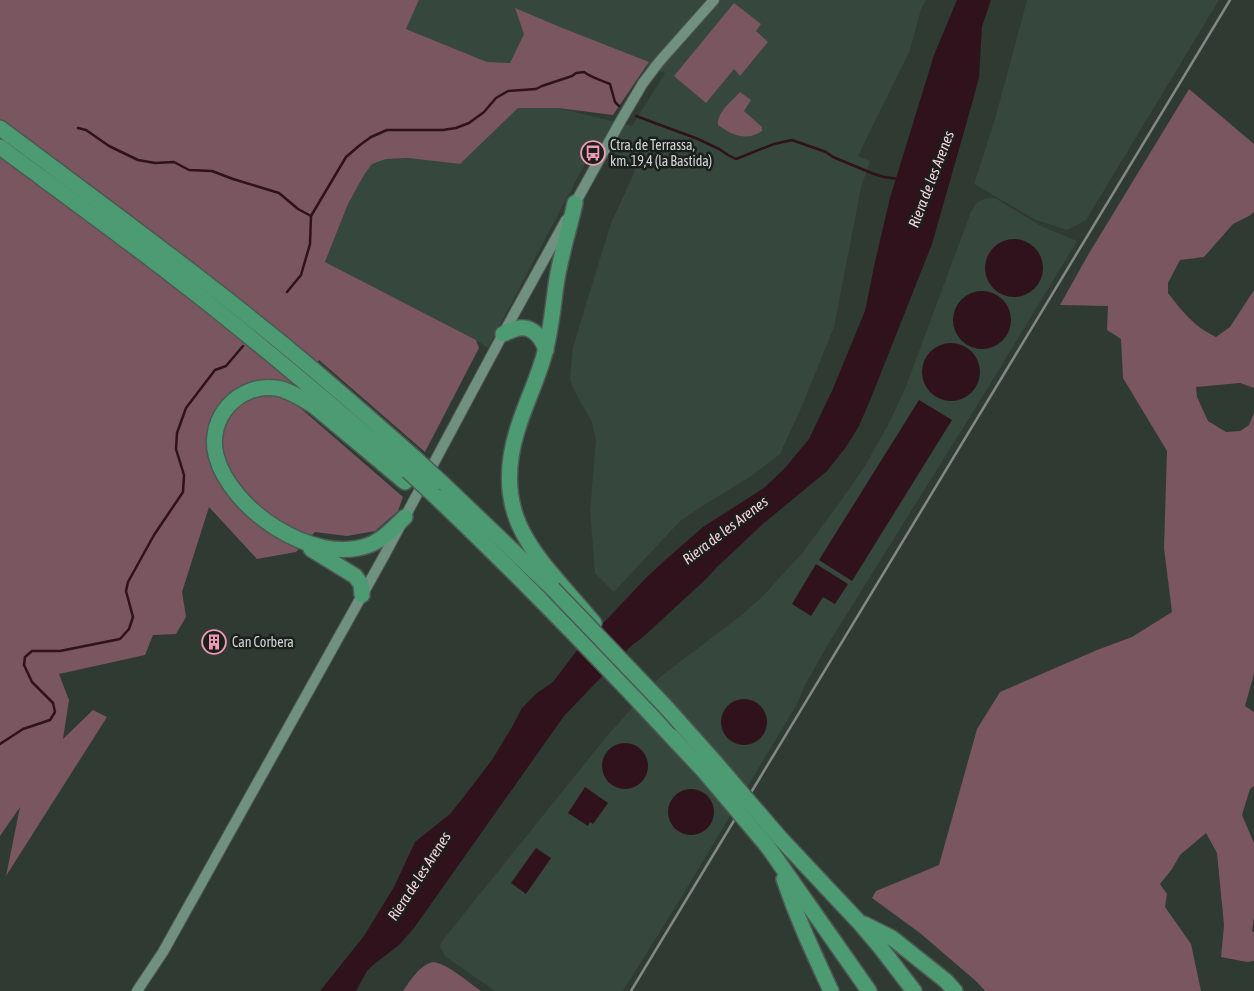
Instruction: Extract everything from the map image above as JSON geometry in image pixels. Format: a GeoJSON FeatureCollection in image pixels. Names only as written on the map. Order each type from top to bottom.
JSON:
{"type":"FeatureCollection","features":[{"type":"Feature","properties":{"kind":"highway"},"geometry":{"type":"LineString","coordinates":[[0,128],[181,263],[334,387],[410,471],[433,500],[498,556],[554,593]]}},
{"type":"Feature","properties":{"kind":"highway"},"geometry":{"type":"LineString","coordinates":[[0,147],[130,243],[244,332],[410,471]]}},
{"type":"Feature","properties":{"kind":"highway"},"geometry":{"type":"LineString","coordinates":[[575,203],[558,273],[546,350],[513,444],[509,464],[508,482],[516,518],[526,538],[544,564],[554,593],[603,662],[776,848],[858,921],[914,991]]}},
{"type":"Feature","properties":{"kind":"highway"},"geometry":{"type":"LineString","coordinates":[[503,334],[518,328],[532,330],[538,335],[546,350]]}},
{"type":"Feature","properties":{"kind":"highway"},"geometry":{"type":"LineString","coordinates":[[362,595],[361,584],[355,576],[267,522],[242,500],[226,477],[216,456],[215,434],[220,416],[235,399],[246,392],[265,388],[278,388],[301,398],[410,471],[441,482],[618,657],[708,754],[776,848],[809,906],[869,991]]}},
{"type":"Feature","properties":{"kind":"highway"},"geometry":{"type":"LineString","coordinates":[[284,533],[320,546],[339,549],[363,548],[375,543],[405,517]]}},
{"type":"Feature","properties":{"kind":"highway"},"geometry":{"type":"LineString","coordinates":[[776,848],[790,897],[831,991]]}},
{"type":"Feature","properties":{"kind":"highway"},"geometry":{"type":"LineString","coordinates":[[858,921],[892,938],[946,981],[955,991]]}},
{"type":"Feature","properties":{"kind":"main road"},"geometry":{"type":"LineString","coordinates":[[137,991],[163,952],[362,595],[632,100],[655,67],[714,0]]}},
{"type":"Feature","properties":{"kind":"shaded area"},"geometry":{"type":"Polygon","coordinates":[[[0,0],[419,0],[406,29],[487,62],[510,63],[524,34],[515,8],[649,62],[613,115],[558,108],[518,108],[460,164],[408,158],[386,159],[372,164],[348,204],[325,262],[476,340],[479,348],[425,452],[319,360],[290,399],[403,497],[398,511],[375,531],[347,536],[315,532],[296,552],[257,559],[209,507],[182,592],[186,617],[176,634],[153,635],[145,655],[59,674],[69,700],[63,739],[93,710],[107,717],[6,876],[20,807],[0,836],[0,0]]]}},
{"type":"Feature","properties":{"kind":"shaded area"},"geometry":{"type":"Polygon","coordinates":[[[419,0],[926,0],[921,9],[910,50],[858,156],[870,161],[861,188],[834,327],[780,454],[750,477],[680,521],[614,592],[595,573],[590,511],[596,440],[592,422],[570,380],[573,347],[611,223],[635,171],[628,157],[593,148],[488,348],[325,262],[348,204],[372,164],[386,159],[408,158],[460,164],[518,108],[558,108],[632,126],[665,73],[533,23],[510,63],[487,62],[406,29],[419,0]]]}},
{"type":"Feature","properties":{"kind":"shaded area"},"geometry":{"type":"Polygon","coordinates":[[[1027,0],[1219,0],[1086,220],[1067,230],[1036,220],[974,184],[995,119],[1027,0]]]}},
{"type":"Feature","properties":{"kind":"shaded area"},"geometry":{"type":"Polygon","coordinates":[[[734,3],[761,24],[756,31],[768,42],[740,76],[734,69],[706,103],[674,76],[734,3]]]}},
{"type":"Feature","properties":{"kind":"shaded area"},"geometry":{"type":"Polygon","coordinates":[[[1189,89],[1254,144],[1254,212],[1233,224],[1204,257],[1180,260],[1168,283],[1168,293],[1194,323],[1216,337],[1230,327],[1254,290],[1254,388],[1240,383],[1196,387],[1197,397],[1208,421],[1226,432],[1240,431],[1249,425],[1254,413],[1254,674],[1245,706],[1254,712],[1254,786],[1250,789],[1242,815],[1254,843],[1254,918],[1252,931],[1254,932],[1254,961],[1247,962],[1221,957],[1224,925],[1217,853],[1206,833],[1180,855],[1160,884],[1167,894],[1165,907],[1191,944],[1201,991],[985,991],[920,933],[872,898],[876,891],[939,865],[977,729],[1000,692],[1132,637],[1172,612],[1164,548],[1167,451],[1123,378],[1121,339],[1107,330],[1108,306],[1060,305],[1088,255],[1189,89]]]}},
{"type":"Feature","properties":{"kind":"shaded area"},"geometry":{"type":"Polygon","coordinates":[[[740,92],[751,100],[744,111],[762,127],[762,131],[745,137],[729,132],[718,125],[722,111],[740,92]]]}},
{"type":"Feature","properties":{"kind":"shaded area"},"geometry":{"type":"Polygon","coordinates":[[[995,198],[1041,226],[1077,241],[827,646],[804,687],[797,704],[623,991],[495,991],[445,956],[440,946],[442,941],[607,736],[660,677],[743,614],[763,596],[803,552],[840,502],[865,466],[888,425],[905,389],[971,212],[981,200],[995,198]]]}},
{"type":"Feature","properties":{"kind":"shaded area"},"geometry":{"type":"Polygon","coordinates":[[[434,962],[452,970],[481,991],[403,991],[420,969],[434,962]]]}},
{"type":"Feature","properties":{"kind":"water","name":"Riera de les Arenes"},"geometry":{"type":"Polygon","coordinates":[[[957,0],[991,0],[982,27],[979,77],[932,244],[871,398],[859,426],[846,447],[827,471],[764,523],[705,580],[631,646],[564,716],[414,928],[399,945],[367,971],[356,991],[320,991],[364,936],[394,887],[415,842],[450,814],[462,799],[492,760],[522,708],[537,693],[553,682],[575,653],[662,563],[703,527],[764,488],[785,468],[809,439],[832,391],[865,311],[890,198],[934,55],[957,0]]]}},
{"type":"Feature","properties":{"kind":"water"},"geometry":{"type":"Polygon","coordinates":[[[1014,239],[1030,244],[1038,252],[1043,268],[1038,284],[1030,292],[1014,297],[998,292],[990,284],[985,268],[990,252],[998,244],[1014,239]]]}},
{"type":"Feature","properties":{"kind":"water"},"geometry":{"type":"Polygon","coordinates":[[[982,291],[998,296],[1006,304],[1011,320],[1006,336],[998,344],[982,349],[966,344],[958,336],[953,320],[958,304],[966,296],[982,291]]]}},
{"type":"Feature","properties":{"kind":"water"},"geometry":{"type":"Polygon","coordinates":[[[951,343],[967,348],[975,356],[980,372],[975,388],[967,396],[951,401],[935,396],[927,388],[922,372],[927,356],[935,348],[951,343]]]}},
{"type":"Feature","properties":{"kind":"water"},"geometry":{"type":"Polygon","coordinates":[[[919,400],[952,420],[852,581],[819,560],[919,400]]]}},
{"type":"Feature","properties":{"kind":"water"},"geometry":{"type":"Polygon","coordinates":[[[816,564],[848,584],[835,604],[823,597],[811,616],[792,604],[816,564]]]}},
{"type":"Feature","properties":{"kind":"water"},"geometry":{"type":"Polygon","coordinates":[[[744,699],[757,703],[763,709],[767,722],[763,735],[757,741],[744,745],[731,741],[725,735],[721,722],[725,709],[731,703],[744,699]]]}},
{"type":"Feature","properties":{"kind":"water"},"geometry":{"type":"Polygon","coordinates":[[[625,743],[638,747],[644,753],[648,766],[644,779],[638,785],[625,789],[612,785],[606,779],[602,766],[606,753],[612,747],[625,743]]]}},
{"type":"Feature","properties":{"kind":"water"},"geometry":{"type":"Polygon","coordinates":[[[585,787],[608,803],[593,824],[590,822],[588,826],[568,813],[585,787]]]}},
{"type":"Feature","properties":{"kind":"water"},"geometry":{"type":"Polygon","coordinates":[[[691,789],[704,793],[710,799],[714,812],[710,825],[704,831],[691,835],[678,831],[672,825],[668,812],[672,799],[678,793],[691,789]]]}},
{"type":"Feature","properties":{"kind":"water"},"geometry":{"type":"Polygon","coordinates":[[[536,848],[551,858],[526,894],[511,883],[536,848]]]}},
{"type":"Feature","properties":{"kind":"waterway"},"geometry":{"type":"LineString","coordinates":[[287,292],[301,275],[310,244],[311,216],[346,157],[371,137],[387,130],[443,130],[456,128],[469,123],[484,112],[496,98],[508,91],[536,89],[576,73],[584,72],[610,84],[615,102],[619,106]]}},
{"type":"Feature","properties":{"kind":"waterway"},"geometry":{"type":"LineString","coordinates":[[636,116],[698,139],[736,159],[774,144],[792,140],[826,152],[833,157],[874,174],[899,179]]}},
{"type":"Feature","properties":{"kind":"waterway"},"geometry":{"type":"LineString","coordinates":[[78,128],[86,130],[109,146],[138,160],[155,163],[174,162],[189,170],[212,171],[279,193],[298,209],[311,216]]}},
{"type":"Feature","properties":{"kind":"waterway"},"geometry":{"type":"LineString","coordinates":[[0,744],[23,729],[50,720],[55,712],[53,703],[32,682],[24,665],[25,657],[32,651],[60,651],[120,639],[129,629],[133,617],[126,591],[128,582],[154,535],[183,492],[184,475],[176,449],[177,433],[186,408],[215,370],[226,366],[243,346]]}},
{"type":"Feature","properties":{"kind":"railway"},"geometry":{"type":"LineString","coordinates":[[631,991],[1230,0]]}},
{"type":"Feature","properties":{"kind":"place","name":"Ctra. de Terrassa, km. 19,4 (la Bastida)"},"geometry":{"type":"Point","coordinates":[593,153]}},
{"type":"Feature","properties":{"kind":"place","name":"Can Corbera"},"geometry":{"type":"Point","coordinates":[214,642]}}]}
